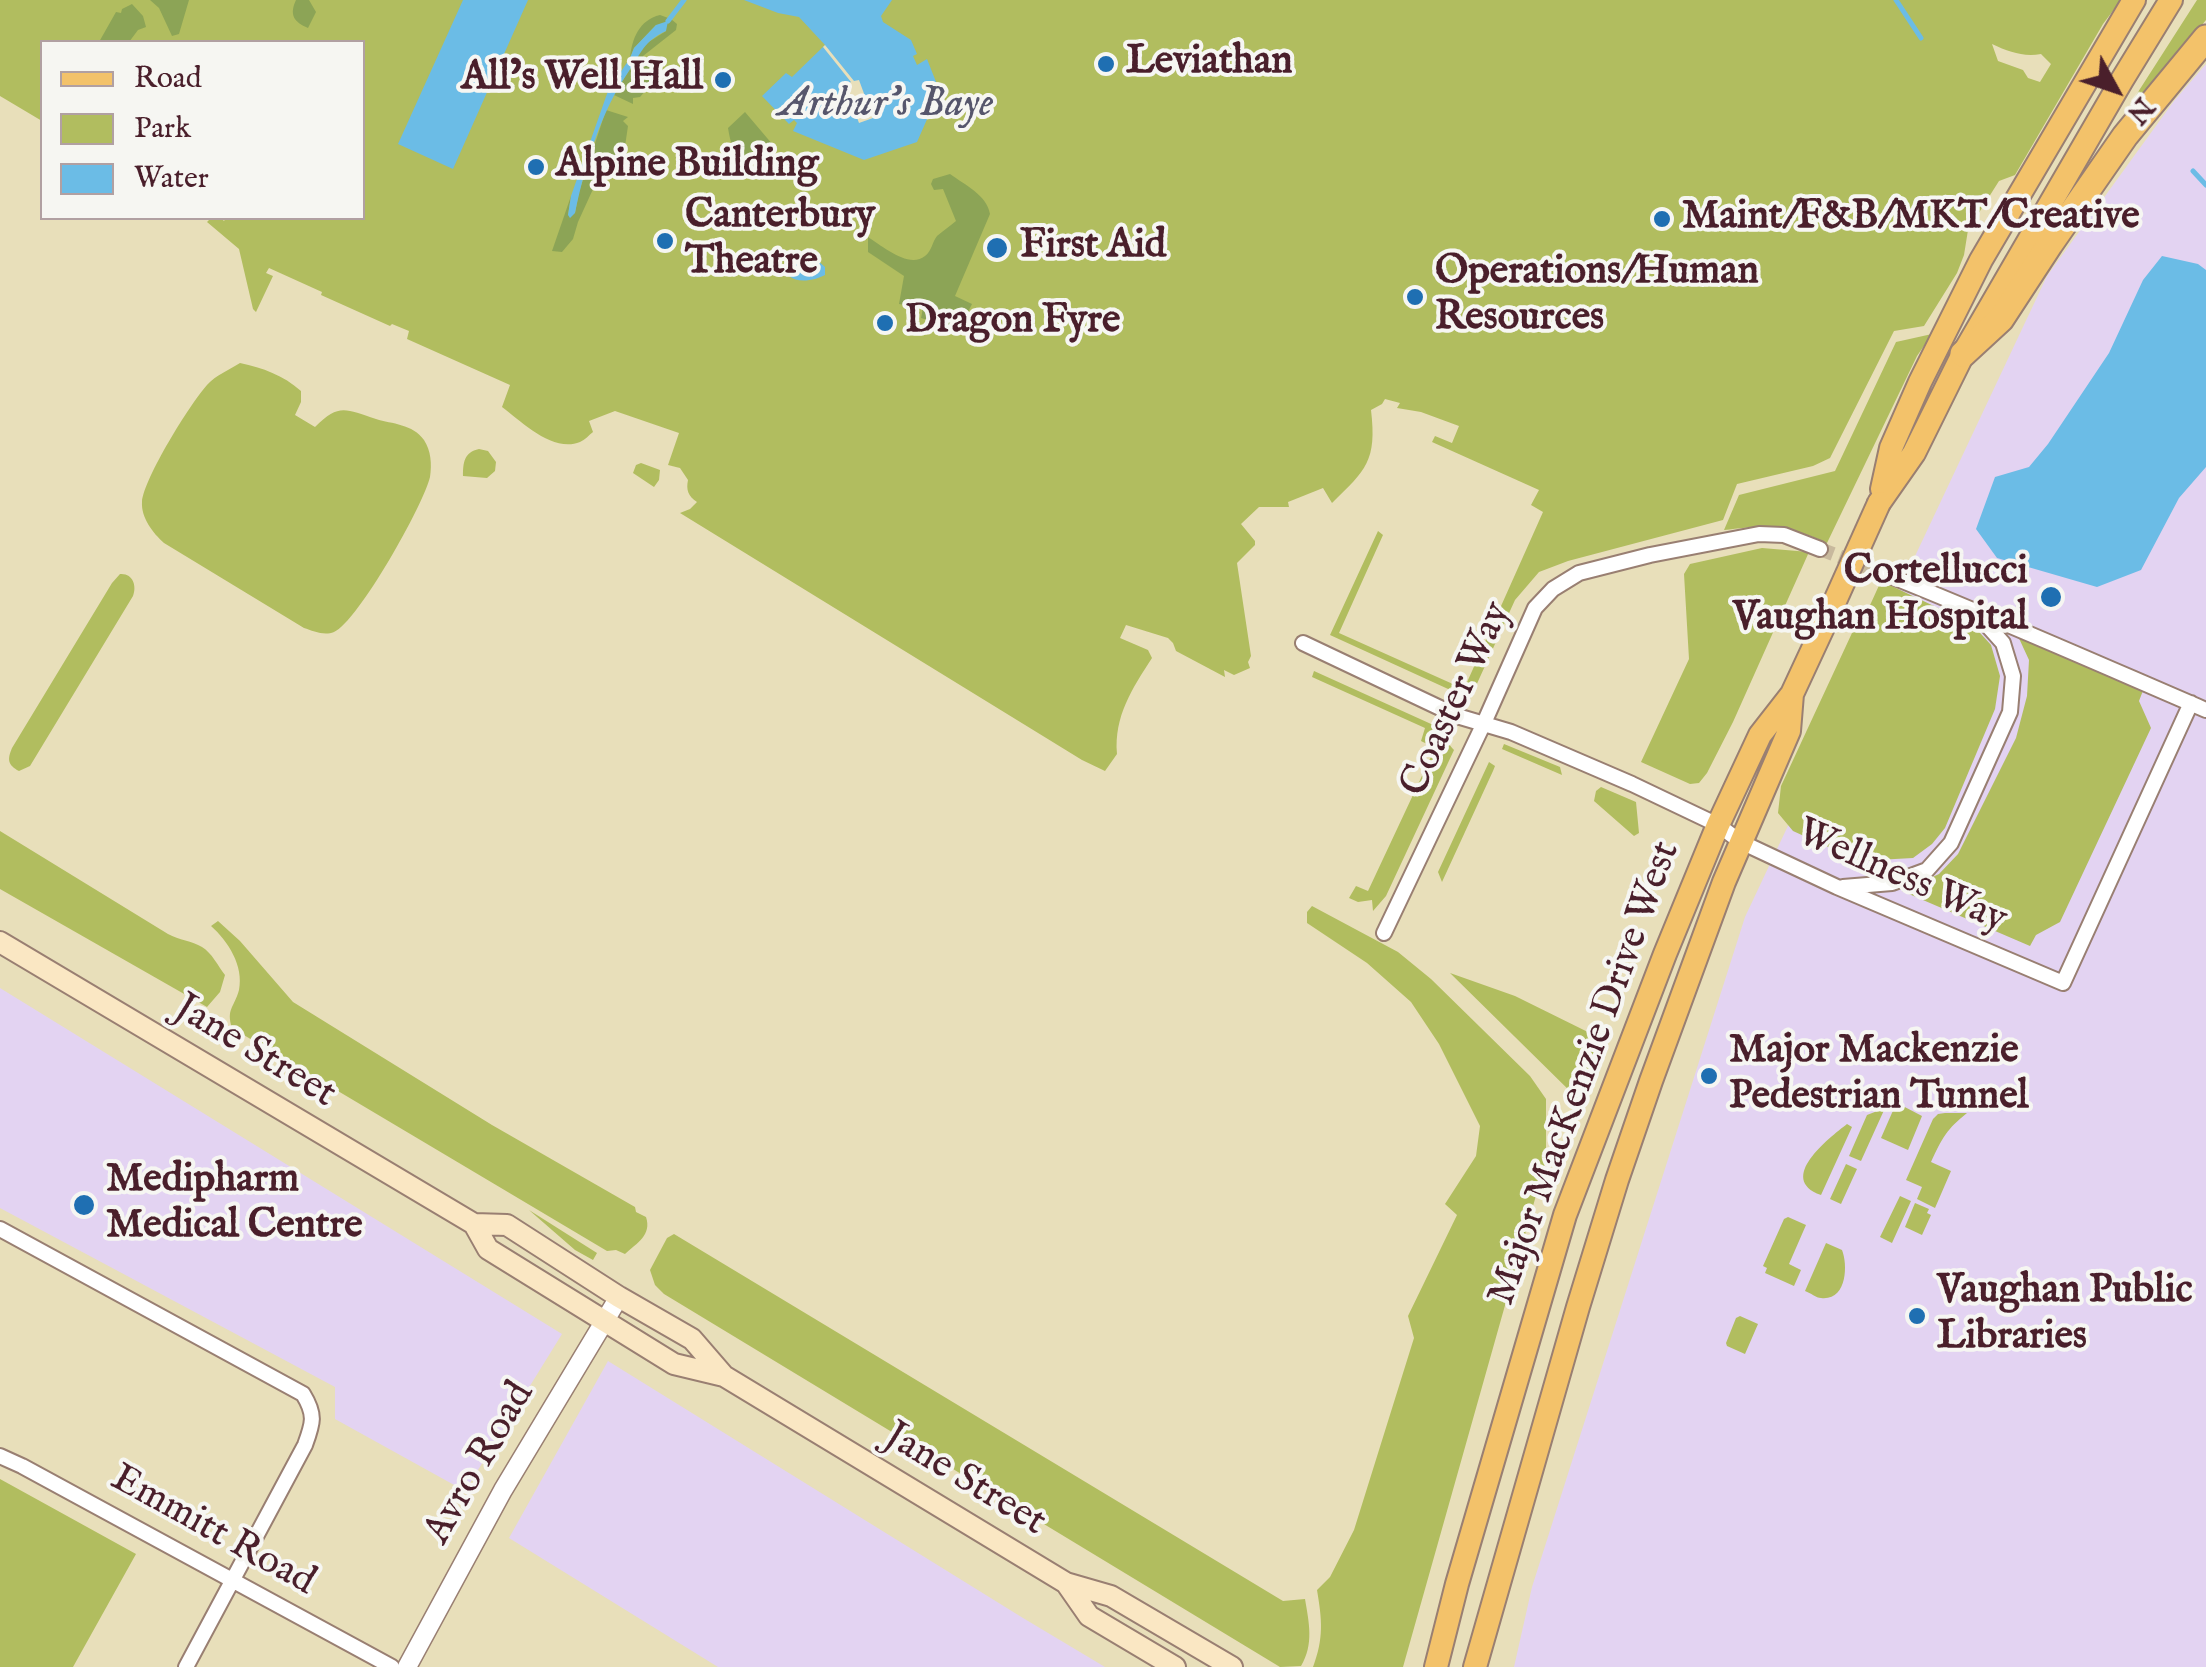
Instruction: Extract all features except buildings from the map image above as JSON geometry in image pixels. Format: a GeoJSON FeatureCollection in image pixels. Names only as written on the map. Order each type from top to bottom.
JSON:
{"type":"FeatureCollection","features":[{"type":"Feature","properties":{"kind":"highway"},"geometry":{"type":"LineString","coordinates":[[1963,354],[2001,319],[2125,136],[2206,38]]}},
{"type":"Feature","properties":{"kind":"main road","name":"Major MacKenzie Drive West"},"geometry":{"type":"LineString","coordinates":[[1436,1667],[1565,1215],[1718,825],[1760,734],[1792,694],[1826,621],[1879,502],[1891,448],[1920,382],[1982,260],[2134,0]]}},
{"type":"Feature","properties":{"kind":"main road","name":"Major MacKenzie Drive West"},"geometry":{"type":"LineString","coordinates":[[1879,502],[1914,453],[1963,354],[2171,0]]}},
{"type":"Feature","properties":{"kind":"main road","name":"Major MacKenzie Drive West"},"geometry":{"type":"LineString","coordinates":[[1476,1667],[1578,1306],[1618,1180],[1724,882],[1789,731],[1792,694]]}},
{"type":"Feature","properties":{"kind":"main road","name":"Jane Street"},"geometry":{"type":"LineString","coordinates":[[0,942],[474,1224],[507,1225],[692,1340],[724,1376],[1066,1583],[1110,1596],[1232,1667]]}},
{"type":"Feature","properties":{"kind":"main road","name":"Jane Street"},"geometry":{"type":"LineString","coordinates":[[474,1224],[488,1249],[674,1364],[724,1376]]}},
{"type":"Feature","properties":{"kind":"main road","name":"Jane Street"},"geometry":{"type":"LineString","coordinates":[[1066,1583],[1090,1616],[1175,1667]]}},
{"type":"Feature","properties":{"kind":"street","name":"Coaster Way"},"geometry":{"type":"LineString","coordinates":[[1384,933],[1535,608],[1553,588],[1579,573],[1759,534],[1784,535],[1820,549]]}},
{"type":"Feature","properties":{"kind":"street"},"geometry":{"type":"LineString","coordinates":[[1885,574],[2206,710]]}},
{"type":"Feature","properties":{"kind":"street"},"geometry":{"type":"LineString","coordinates":[[1837,887],[1892,883],[1927,870],[1951,844],[2010,712],[2012,676],[2003,643],[1977,614]]}},
{"type":"Feature","properties":{"kind":"street","name":"Wellness Way"},"geometry":{"type":"LineString","coordinates":[[1303,643],[1457,716],[1510,732],[1614,777],[1837,887],[2062,983],[2191,704]]}},
{"type":"Feature","properties":{"kind":"street"},"geometry":{"type":"LineString","coordinates":[[0,1229],[303,1394],[310,1405],[314,1422],[309,1433],[186,1667]]}},
{"type":"Feature","properties":{"kind":"street","name":"Avro Road"},"geometry":{"type":"LineString","coordinates":[[407,1667],[503,1490],[619,1297]]}},
{"type":"Feature","properties":{"kind":"street","name":"Emmitt Road"},"geometry":{"type":"LineString","coordinates":[[0,1456],[392,1667]]}},
{"type":"Feature","properties":{"kind":"shaded area","name":"Cortellucci Vaughan Hospital"},"geometry":{"type":"Polygon","coordinates":[[[2206,64],[2206,1667],[1514,1667],[1532,1587],[1745,917],[2047,276],[2174,101],[2206,64]]]}},
{"type":"Feature","properties":{"kind":"shaded area"},"geometry":{"type":"Polygon","coordinates":[[[0,988],[562,1334],[465,1491],[335,1419],[335,1387],[0,1208],[0,988]]]}},
{"type":"Feature","properties":{"kind":"shaded area"},"geometry":{"type":"Polygon","coordinates":[[[608,1361],[1105,1667],[718,1667],[509,1538],[608,1361]]]}},
{"type":"Feature","properties":{"kind":"green space"},"geometry":{"type":"Polygon","coordinates":[[[0,0],[2121,0],[2015,175],[1999,181],[1968,230],[1957,273],[1924,326],[1894,331],[1830,458],[1813,466],[1737,484],[1723,520],[1539,572],[1515,600],[1470,699],[1330,635],[1378,531],[1383,535],[1339,633],[1464,689],[1543,512],[1531,505],[1539,490],[1432,442],[1435,436],[1452,443],[1459,426],[1397,408],[1400,403],[1385,399],[1371,410],[1372,441],[1361,473],[1332,503],[1323,488],[1288,502],[1289,507],[1259,507],[1241,524],[1255,541],[1237,563],[1250,668],[1234,675],[1224,670],[1225,677],[1176,651],[1168,638],[1126,625],[1120,638],[1148,650],[1152,658],[1126,703],[1118,727],[1117,754],[1105,771],[680,513],[697,502],[688,492],[688,480],[680,468],[668,465],[679,433],[615,411],[589,421],[593,432],[580,442],[549,440],[502,407],[510,385],[407,339],[409,331],[321,295],[322,292],[269,268],[266,273],[273,276],[256,312],[239,249],[207,222],[365,220],[365,40],[40,40],[40,120],[0,96],[0,0]],[[1992,44],[1998,61],[2023,70],[2028,78],[2040,82],[2051,64],[2041,54],[2010,51],[1992,44]]]}},
{"type":"Feature","properties":{"kind":"green space"},"geometry":{"type":"Polygon","coordinates":[[[150,0],[189,0],[179,34],[172,36],[159,8],[150,0]]]}},
{"type":"Feature","properties":{"kind":"green space"},"geometry":{"type":"Polygon","coordinates":[[[296,0],[309,0],[316,12],[308,28],[294,17],[296,0]]]}},
{"type":"Feature","properties":{"kind":"green space"},"geometry":{"type":"Polygon","coordinates":[[[2197,0],[2206,0],[2206,20],[2136,106],[2131,103],[2197,0]]]}},
{"type":"Feature","properties":{"kind":"green space"},"geometry":{"type":"Polygon","coordinates":[[[132,4],[143,16],[146,27],[130,40],[100,40],[116,12],[121,13],[132,4]]]}},
{"type":"Feature","properties":{"kind":"green space"},"geometry":{"type":"Polygon","coordinates":[[[660,15],[677,24],[676,30],[643,56],[659,68],[659,75],[640,97],[633,98],[633,104],[614,95],[644,45],[666,31],[656,25],[634,48],[630,58],[638,31],[660,15]]]}},
{"type":"Feature","properties":{"kind":"green space"},"geometry":{"type":"Polygon","coordinates":[[[606,110],[628,117],[623,121],[628,126],[624,153],[613,161],[609,157],[604,159],[573,239],[562,252],[552,251],[571,196],[568,215],[575,213],[606,110]]]}},
{"type":"Feature","properties":{"kind":"green space"},"geometry":{"type":"Polygon","coordinates":[[[745,112],[773,145],[771,149],[766,147],[763,166],[742,157],[732,145],[728,128],[745,112]]]}},
{"type":"Feature","properties":{"kind":"green space"},"geometry":{"type":"Polygon","coordinates":[[[950,174],[980,196],[990,214],[955,296],[972,304],[959,330],[921,318],[923,308],[899,304],[904,276],[868,252],[868,237],[904,258],[919,259],[927,254],[937,236],[956,221],[943,189],[934,190],[931,184],[933,179],[950,174]]]}},
{"type":"Feature","properties":{"kind":"green space"},"geometry":{"type":"Polygon","coordinates":[[[1932,334],[1917,356],[1827,543],[1777,528],[1724,530],[1739,495],[1835,471],[1896,342],[1932,334]]]}},
{"type":"Feature","properties":{"kind":"green space"},"geometry":{"type":"Polygon","coordinates":[[[240,363],[272,373],[301,391],[295,415],[315,427],[330,414],[349,411],[408,428],[424,440],[428,449],[430,477],[416,511],[373,586],[345,624],[334,632],[304,628],[164,543],[143,514],[145,491],[179,424],[207,385],[240,363]]]}},
{"type":"Feature","properties":{"kind":"green space"},"geometry":{"type":"Polygon","coordinates":[[[479,449],[488,451],[496,462],[495,471],[487,478],[463,476],[465,459],[479,449]]]}},
{"type":"Feature","properties":{"kind":"green space"},"geometry":{"type":"Polygon","coordinates":[[[641,463],[660,470],[654,487],[633,473],[641,463]]]}},
{"type":"Feature","properties":{"kind":"green space"},"geometry":{"type":"Polygon","coordinates":[[[1762,548],[1809,552],[1707,773],[1699,783],[1690,784],[1641,762],[1689,659],[1684,574],[1690,564],[1762,548]]]}},
{"type":"Feature","properties":{"kind":"green space"},"geometry":{"type":"Polygon","coordinates":[[[120,574],[133,581],[133,596],[30,766],[19,771],[10,762],[12,748],[120,574]]]}},
{"type":"Feature","properties":{"kind":"green space"},"geometry":{"type":"Polygon","coordinates":[[[1881,581],[1972,624],[1991,645],[2000,676],[1995,709],[1945,828],[1913,858],[1859,861],[1793,831],[1778,813],[1781,786],[1852,633],[1861,625],[1881,581]]]}},
{"type":"Feature","properties":{"kind":"green space"},"geometry":{"type":"Polygon","coordinates":[[[2017,634],[2144,688],[2139,701],[2151,728],[2060,922],[2036,935],[2030,946],[1902,891],[1939,874],[1958,854],[2016,738],[2027,696],[2029,660],[2017,634]]]}},
{"type":"Feature","properties":{"kind":"green space"},"geometry":{"type":"Polygon","coordinates":[[[1314,671],[1451,733],[1448,742],[1454,750],[1386,896],[1373,911],[1372,900],[1358,902],[1349,898],[1356,886],[1368,891],[1435,748],[1421,741],[1425,728],[1312,677],[1314,671]]]}},
{"type":"Feature","properties":{"kind":"green space"},"geometry":{"type":"Polygon","coordinates":[[[1504,744],[1560,767],[1562,775],[1502,749],[1504,744]]]}},
{"type":"Feature","properties":{"kind":"green space"},"geometry":{"type":"Polygon","coordinates":[[[1489,762],[1495,766],[1442,882],[1438,872],[1489,762]]]}},
{"type":"Feature","properties":{"kind":"green space"},"geometry":{"type":"Polygon","coordinates":[[[1601,787],[1636,802],[1639,833],[1634,836],[1594,801],[1601,787]]]}},
{"type":"Feature","properties":{"kind":"green space"},"geometry":{"type":"Polygon","coordinates":[[[0,831],[168,934],[206,950],[225,975],[220,992],[207,1007],[0,889],[0,831]]]}},
{"type":"Feature","properties":{"kind":"green space"},"geometry":{"type":"Polygon","coordinates":[[[1312,906],[1398,952],[1431,979],[1530,1076],[1546,1099],[1546,1160],[1403,1667],[1313,1667],[1321,1629],[1317,1590],[1330,1577],[1354,1530],[1414,1338],[1408,1316],[1457,1215],[1445,1204],[1476,1156],[1480,1126],[1439,1044],[1411,1002],[1367,963],[1307,923],[1307,912],[1312,906]]]}},
{"type":"Feature","properties":{"kind":"green space"},"geometry":{"type":"Polygon","coordinates":[[[218,921],[293,1002],[492,1125],[635,1207],[636,1212],[646,1217],[647,1229],[642,1238],[625,1254],[607,1251],[232,1028],[230,1012],[239,990],[239,972],[229,947],[211,926],[218,921]]]}},
{"type":"Feature","properties":{"kind":"green space"},"geometry":{"type":"Polygon","coordinates":[[[1450,973],[1515,996],[1602,1039],[1578,1099],[1450,973]]]}},
{"type":"Feature","properties":{"kind":"green space"},"geometry":{"type":"Polygon","coordinates":[[[1899,1104],[1922,1116],[1908,1150],[1881,1138],[1899,1104]]]}},
{"type":"Feature","properties":{"kind":"green space"},"geometry":{"type":"Polygon","coordinates":[[[1885,1108],[1861,1161],[1849,1156],[1867,1115],[1885,1108]]]}},
{"type":"Feature","properties":{"kind":"green space"},"geometry":{"type":"Polygon","coordinates":[[[1945,1113],[1967,1113],[1954,1124],[1931,1162],[1951,1171],[1935,1208],[1917,1199],[1922,1187],[1906,1180],[1933,1119],[1945,1113]]]}},
{"type":"Feature","properties":{"kind":"green space"},"geometry":{"type":"Polygon","coordinates":[[[1847,1124],[1852,1127],[1821,1195],[1808,1188],[1805,1169],[1819,1148],[1847,1124]]]}},
{"type":"Feature","properties":{"kind":"green space"},"geometry":{"type":"Polygon","coordinates":[[[1846,1164],[1857,1169],[1841,1204],[1830,1199],[1846,1164]]]}},
{"type":"Feature","properties":{"kind":"green space"},"geometry":{"type":"Polygon","coordinates":[[[1900,1196],[1911,1201],[1892,1243],[1880,1237],[1900,1196]]]}},
{"type":"Feature","properties":{"kind":"green space"},"geometry":{"type":"Polygon","coordinates":[[[1915,1203],[1929,1209],[1927,1213],[1931,1215],[1922,1235],[1905,1227],[1915,1203]]]}},
{"type":"Feature","properties":{"kind":"green space"},"geometry":{"type":"Polygon","coordinates":[[[529,1210],[597,1253],[593,1260],[575,1250],[529,1210]]]}},
{"type":"Feature","properties":{"kind":"green space"},"geometry":{"type":"Polygon","coordinates":[[[1788,1217],[1806,1225],[1789,1264],[1801,1270],[1794,1286],[1765,1273],[1767,1268],[1763,1266],[1788,1217]]]}},
{"type":"Feature","properties":{"kind":"green space"},"geometry":{"type":"Polygon","coordinates":[[[674,1234],[1283,1601],[1305,1599],[1309,1641],[1301,1666],[1280,1667],[664,1294],[655,1285],[650,1270],[667,1238],[674,1234]]]}},
{"type":"Feature","properties":{"kind":"green space"},"geometry":{"type":"Polygon","coordinates":[[[1826,1243],[1842,1250],[1845,1273],[1836,1294],[1821,1298],[1805,1291],[1826,1243]]]}},
{"type":"Feature","properties":{"kind":"green space"},"geometry":{"type":"Polygon","coordinates":[[[1740,1316],[1758,1324],[1745,1354],[1726,1343],[1740,1316]]]}},
{"type":"Feature","properties":{"kind":"green space"},"geometry":{"type":"Polygon","coordinates":[[[0,1479],[136,1554],[73,1667],[0,1667],[0,1479]]]}},
{"type":"Feature","properties":{"kind":"water"},"geometry":{"type":"Polygon","coordinates":[[[463,0],[528,0],[453,169],[398,144],[463,0]]]}},
{"type":"Feature","properties":{"kind":"water","name":"Arthur’s Baye"},"geometry":{"type":"Polygon","coordinates":[[[744,0],[892,0],[881,16],[883,22],[911,40],[917,65],[927,59],[940,92],[929,92],[936,99],[917,142],[864,160],[793,131],[797,123],[794,120],[789,124],[762,96],[786,73],[792,77],[825,45],[799,17],[744,0]]]}},
{"type":"Feature","properties":{"kind":"water"},"geometry":{"type":"Polygon","coordinates":[[[668,21],[666,31],[644,48],[610,103],[589,158],[575,213],[570,218],[571,196],[608,91],[634,48],[656,25],[668,21]]]}},
{"type":"Feature","properties":{"kind":"water"},"geometry":{"type":"Polygon","coordinates":[[[2162,256],[2198,264],[2206,270],[2206,467],[2179,498],[2141,570],[2097,587],[1997,558],[1976,529],[1995,477],[2029,467],[2048,444],[2109,353],[2143,280],[2162,256]]]}},
{"type":"Feature","properties":{"kind":"water"},"geometry":{"type":"Polygon","coordinates":[[[802,257],[817,260],[825,267],[825,275],[802,281],[789,276],[788,265],[802,257]]]}},
{"type":"Feature","properties":{"kind":"pier"},"geometry":{"type":"Polygon","coordinates":[[[825,45],[854,81],[859,80],[873,118],[859,123],[845,85],[851,82],[825,45]]]}},
{"type":"Feature","properties":{"kind":"waterway"},"geometry":{"type":"LineString","coordinates":[[668,21],[684,0]]}},
{"type":"Feature","properties":{"kind":"waterway"},"geometry":{"type":"LineString","coordinates":[[1896,0],[1921,38]]}},
{"type":"Feature","properties":{"kind":"waterway"},"geometry":{"type":"LineString","coordinates":[[2193,171],[2206,185]]}},
{"type":"Feature","properties":{"kind":"tunnel"},"geometry":{"type":"LineString","coordinates":[[1820,549],[1885,574]]}},
{"type":"Feature","properties":{"kind":"place","name":"Leviathan"},"geometry":{"type":"Point","coordinates":[1106,64]}},
{"type":"Feature","properties":{"kind":"place","name":"All’s Well Hall"},"geometry":{"type":"Point","coordinates":[723,80]}},
{"type":"Feature","properties":{"kind":"place","name":"Alpine Building"},"geometry":{"type":"Point","coordinates":[536,167]}},
{"type":"Feature","properties":{"kind":"place","name":"Maint/F&B/MKT/Creative"},"geometry":{"type":"Point","coordinates":[1662,219]}},
{"type":"Feature","properties":{"kind":"place","name":"Canterbury Theatre"},"geometry":{"type":"Point","coordinates":[665,241]}},
{"type":"Feature","properties":{"kind":"place","name":"First Aid"},"geometry":{"type":"Point","coordinates":[997,248]}},
{"type":"Feature","properties":{"kind":"place","name":"Operations/Human Resources"},"geometry":{"type":"Point","coordinates":[1415,297]}},
{"type":"Feature","properties":{"kind":"place","name":"Dragon Fyre"},"geometry":{"type":"Point","coordinates":[885,323]}},
{"type":"Feature","properties":{"kind":"place","name":"Cortellucci Vaughan Hospital"},"geometry":{"type":"Point","coordinates":[2051,597]}},
{"type":"Feature","properties":{"kind":"place","name":"Major Mackenzie Pedestrian Tunnel"},"geometry":{"type":"Point","coordinates":[1709,1076]}},
{"type":"Feature","properties":{"kind":"place","name":"Medipharm Medical Centre"},"geometry":{"type":"Point","coordinates":[84,1205]}},
{"type":"Feature","properties":{"kind":"place","name":"Vaughan Public Libraries"},"geometry":{"type":"Point","coordinates":[1917,1316]}}]}
